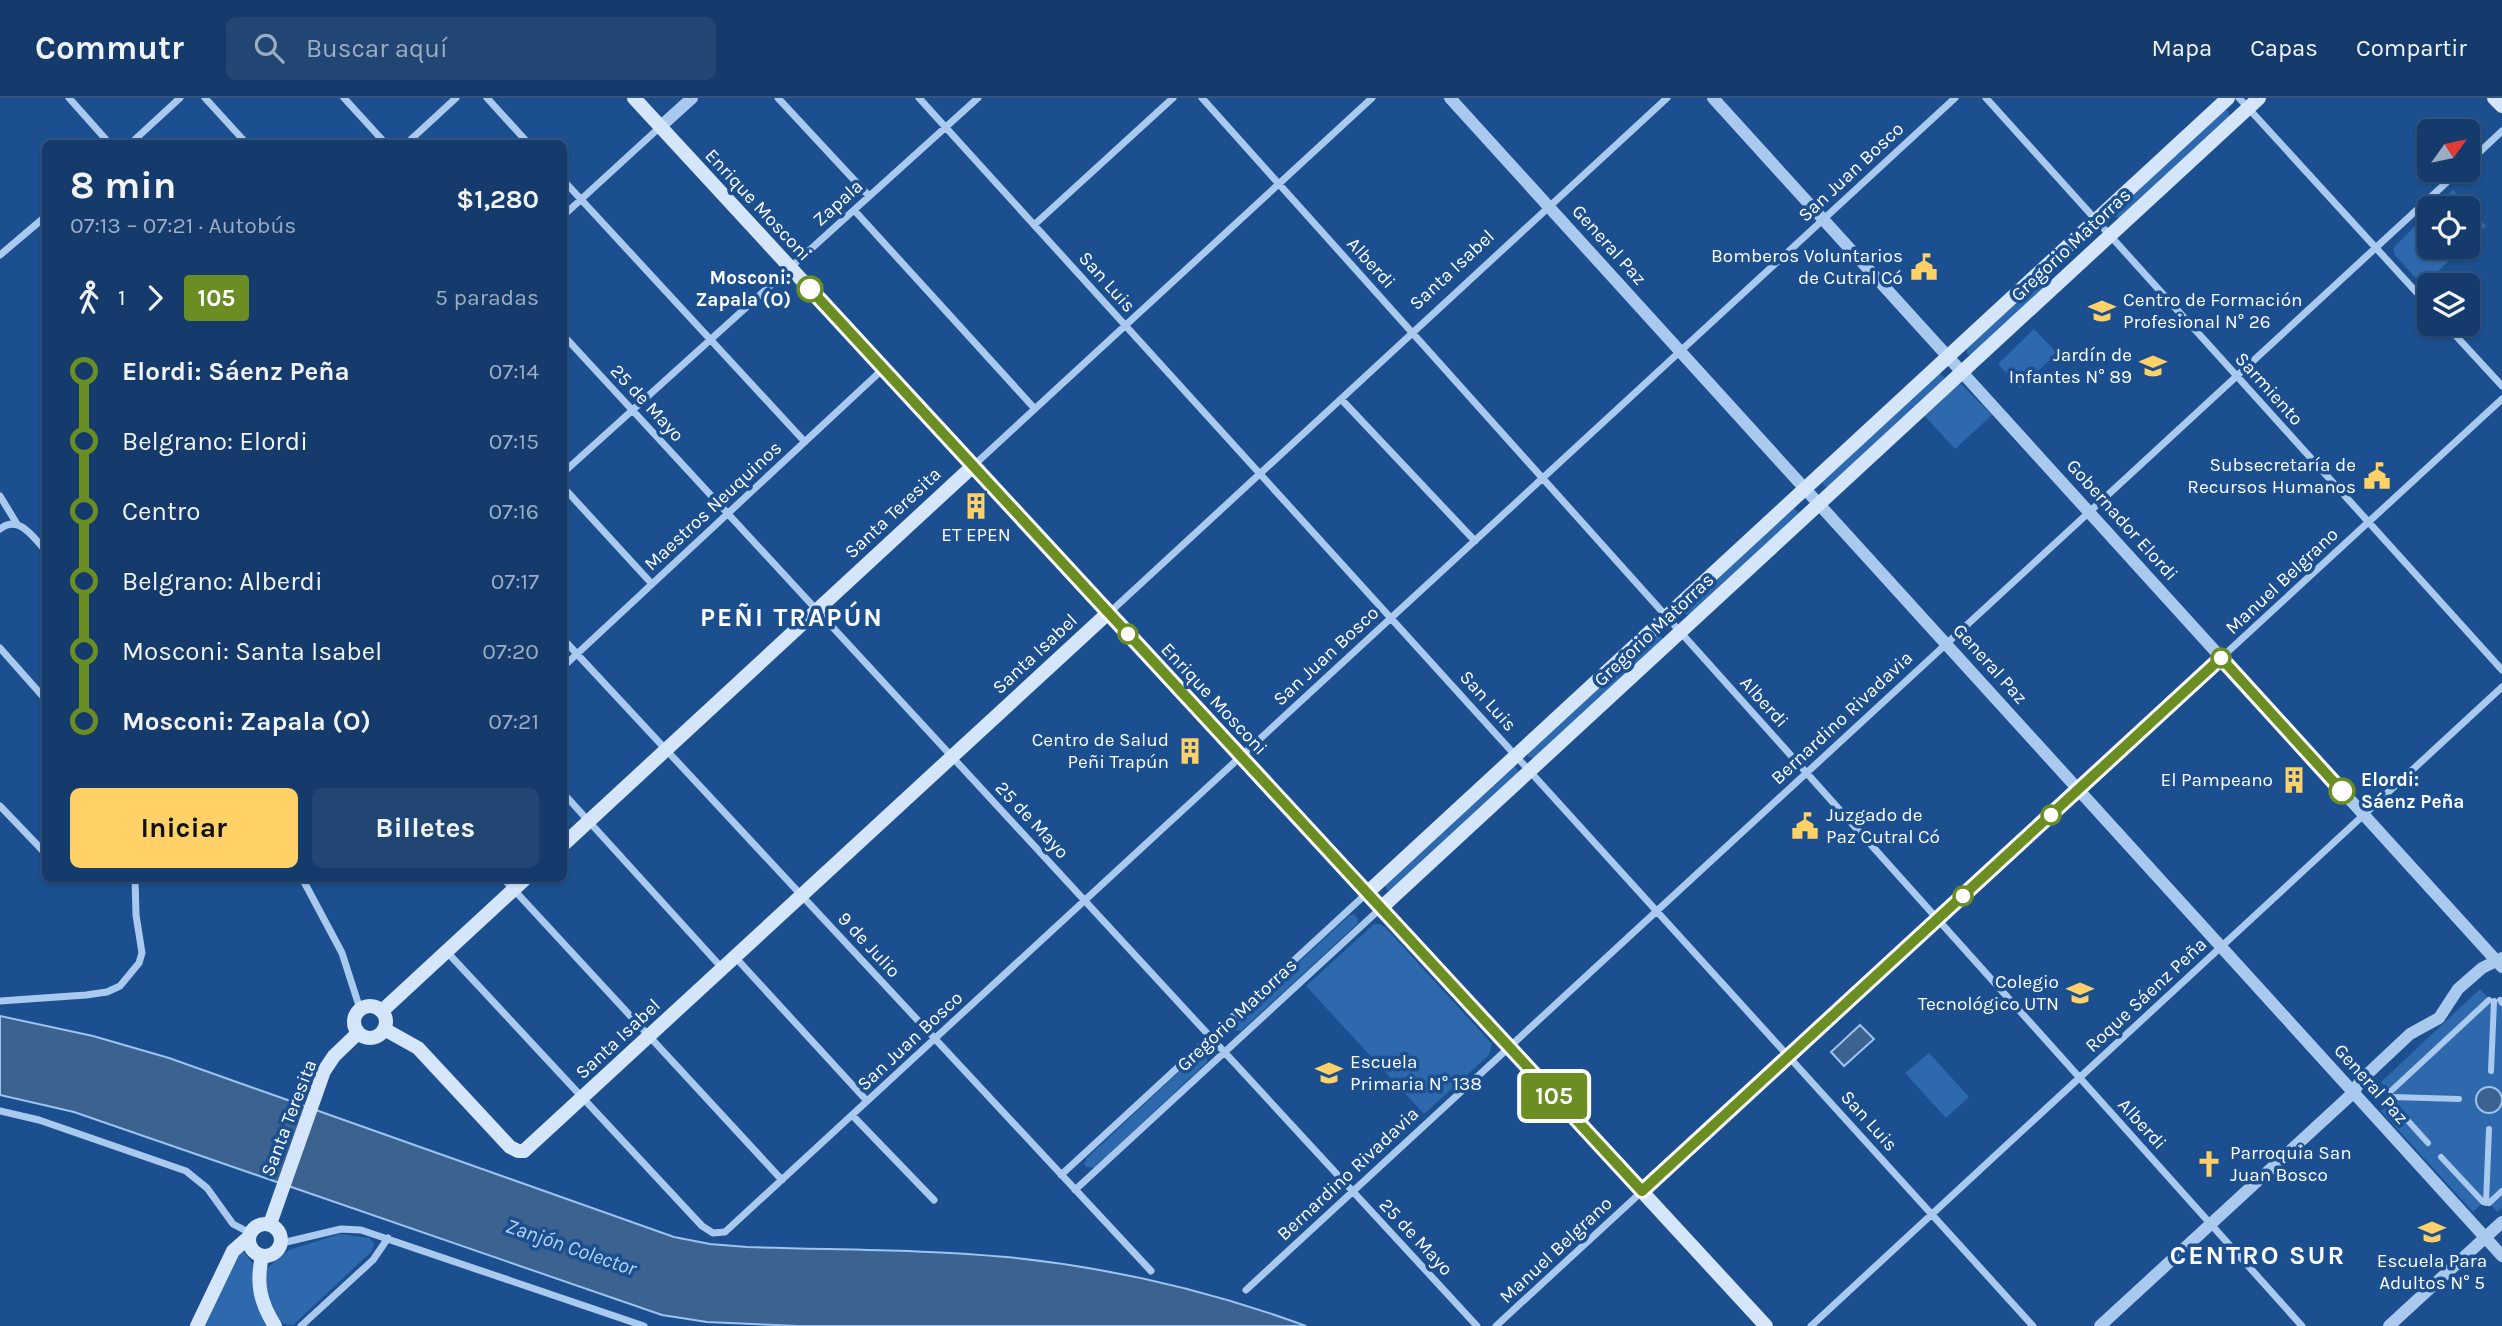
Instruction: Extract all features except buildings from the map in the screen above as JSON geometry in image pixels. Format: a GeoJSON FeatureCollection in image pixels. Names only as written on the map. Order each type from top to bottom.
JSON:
{"type":"FeatureCollection","features":[{"type":"Feature","properties":{"kind":"main road","name":"Enrique Mosconi"},"geometry":{"type":"LineString","coordinates":[[634,98],[1766,1326]]}},
{"type":"Feature","properties":{"kind":"main road","name":"Gregorio Matorras"},"geometry":{"type":"LineString","coordinates":[[1367,893],[2228,98]]}},
{"type":"Feature","properties":{"kind":"main road"},"geometry":{"type":"LineString","coordinates":[[2494,98],[2502,106]]}},
{"type":"Feature","properties":{"kind":"main road","name":"Gregorio Matorras"},"geometry":{"type":"LineString","coordinates":[[1381,908],[2110,236],[2249,101]]}},
{"type":"Feature","properties":{"kind":"main road","name":"Santa Teresita"},"geometry":{"type":"LineString","coordinates":[[567,841],[973,466]]}},
{"type":"Feature","properties":{"kind":"main road","name":"Santa Isabel"},"geometry":{"type":"LineString","coordinates":[[384,1029],[418,1048],[510,1147],[521,1152],[528,1148],[1108,613]]}},
{"type":"Feature","properties":{"kind":"main road"},"geometry":{"type":"LineString","coordinates":[[382,1011],[447,951],[508,884]]}},
{"type":"Feature","properties":{"kind":"main road"},"geometry":{"type":"LineString","coordinates":[[372,1006],[382,1011],[386,1018],[384,1029],[379,1035],[372,1038],[358,1033],[354,1018],[360,1009],[372,1006]]}},
{"type":"Feature","properties":{"kind":"main road","name":"Santa Teresita"},"geometry":{"type":"LineString","coordinates":[[270,1224],[327,1065],[358,1033]]}},
{"type":"Feature","properties":{"kind":"main road"},"geometry":{"type":"LineString","coordinates":[[197,1326],[233,1251],[258,1225],[270,1224],[279,1231],[282,1243],[273,1254],[262,1256],[253,1251],[250,1235]]}},
{"type":"Feature","properties":{"kind":"main road"},"geometry":{"type":"LineString","coordinates":[[262,1256],[259,1290],[275,1326]]}},
{"type":"Feature","properties":{"kind":"street"},"geometry":{"type":"LineString","coordinates":[[69,98],[106,140]]}},
{"type":"Feature","properties":{"kind":"street"},"geometry":{"type":"LineString","coordinates":[[134,140],[180,98]]}},
{"type":"Feature","properties":{"kind":"street"},"geometry":{"type":"LineString","coordinates":[[205,98],[243,140]]}},
{"type":"Feature","properties":{"kind":"street"},"geometry":{"type":"LineString","coordinates":[[344,98],[382,140]]}},
{"type":"Feature","properties":{"kind":"street"},"geometry":{"type":"LineString","coordinates":[[410,140],[456,98]]}},
{"type":"Feature","properties":{"kind":"street"},"geometry":{"type":"LineString","coordinates":[[487,98],[525,140]]}},
{"type":"Feature","properties":{"kind":"street"},"geometry":{"type":"LineString","coordinates":[[567,212],[692,98]]}},
{"type":"Feature","properties":{"kind":"street"},"geometry":{"type":"LineString","coordinates":[[778,98],[869,196]]}},
{"type":"Feature","properties":{"kind":"street","name":"San Luis"},"geometry":{"type":"LineString","coordinates":[[919,98],[2033,1326]]}},
{"type":"Feature","properties":{"kind":"street","name":"Zapala"},"geometry":{"type":"LineString","coordinates":[[567,469],[978,98]]}},
{"type":"Feature","properties":{"kind":"street"},"geometry":{"type":"LineString","coordinates":[[1034,225],[1173,98]]}},
{"type":"Feature","properties":{"kind":"street","name":"Alberdi"},"geometry":{"type":"LineString","coordinates":[[1202,98],[2302,1326]]}},
{"type":"Feature","properties":{"kind":"street","name":"Santa Teresita"},"geometry":{"type":"LineString","coordinates":[[973,466],[1372,98]]}},
{"type":"Feature","properties":{"kind":"street","name":"General Paz"},"geometry":{"type":"LineString","coordinates":[[1450,98],[2502,1256]]}},
{"type":"Feature","properties":{"kind":"street","name":"Santa Isabel"},"geometry":{"type":"LineString","coordinates":[[1108,613],[1667,98]]}},
{"type":"Feature","properties":{"kind":"street","name":"Gobernador Elordi"},"geometry":{"type":"LineString","coordinates":[[1713,98],[2500,962]]}},
{"type":"Feature","properties":{"kind":"street","name":"San Juan Bosco"},"geometry":{"type":"LineString","coordinates":[[583,1097],[702,1226],[717,1234],[728,1230],[1955,98]]}},
{"type":"Feature","properties":{"kind":"street","name":"Sarmiento"},"geometry":{"type":"LineString","coordinates":[[1986,98],[2502,670]]}},
{"type":"Feature","properties":{"kind":"street"},"geometry":{"type":"LineString","coordinates":[[2249,101],[2417,293]]}},
{"type":"Feature","properties":{"kind":"street"},"geometry":{"type":"LineString","coordinates":[[2480,152],[2502,131]]}},
{"type":"Feature","properties":{"kind":"street","name":"Bernardino Rivadavia"},"geometry":{"type":"LineString","coordinates":[[1246,1290],[2447,182]]}},
{"type":"Feature","properties":{"kind":"street"},"geometry":{"type":"LineString","coordinates":[[567,184],[805,442]]}},
{"type":"Feature","properties":{"kind":"street"},"geometry":{"type":"LineString","coordinates":[[854,210],[1035,409]]}},
{"type":"Feature","properties":{"kind":"street"},"geometry":{"type":"LineString","coordinates":[[0,255],[42,219]]}},
{"type":"Feature","properties":{"kind":"street"},"geometry":{"type":"LineString","coordinates":[[2456,336],[2502,386]]}},
{"type":"Feature","properties":{"kind":"street","name":"25 de Mayo"},"geometry":{"type":"LineString","coordinates":[[567,339],[1477,1326]]}},
{"type":"Feature","properties":{"kind":"street","name":"Maestros Neuquinos"},"geometry":{"type":"LineString","coordinates":[[567,663],[883,369]]}},
{"type":"Feature","properties":{"kind":"street"},"geometry":{"type":"LineString","coordinates":[[1341,399],[1475,541]]}},
{"type":"Feature","properties":{"kind":"street","name":"Manuel Belgrano"},"geometry":{"type":"LineString","coordinates":[[1496,1326],[2502,399]]}},
{"type":"Feature","properties":{"kind":"street"},"geometry":{"type":"LineString","coordinates":[[567,491],[652,584]]}},
{"type":"Feature","properties":{"kind":"street"},"geometry":{"type":"LineString","coordinates":[[0,496],[17,524],[42,547]]}},
{"type":"Feature","properties":{"kind":"street"},"geometry":{"type":"LineString","coordinates":[[0,529],[11,523],[17,524]]}},
{"type":"Feature","properties":{"kind":"street","name":"9 de Julio"},"geometry":{"type":"LineString","coordinates":[[567,643],[1151,1271]]}},
{"type":"Feature","properties":{"kind":"street"},"geometry":{"type":"LineString","coordinates":[[0,648],[42,695]]}},
{"type":"Feature","properties":{"kind":"street","name":"Roque Sáenz Peña"},"geometry":{"type":"LineString","coordinates":[[1811,1326],[2502,687]]}},
{"type":"Feature","properties":{"kind":"street"},"geometry":{"type":"LineString","coordinates":[[567,797],[723,969]]}},
{"type":"Feature","properties":{"kind":"street"},"geometry":{"type":"LineString","coordinates":[[0,806],[42,850]]}},
{"type":"Feature","properties":{"kind":"street"},"geometry":{"type":"LineString","coordinates":[[0,1001],[86,995],[107,992],[120,986],[139,963],[142,953],[136,915],[135,882]]}},
{"type":"Feature","properties":{"kind":"street"},"geometry":{"type":"LineString","coordinates":[[304,882],[340,948],[360,1009]]}},
{"type":"Feature","properties":{"kind":"street"},"geometry":{"type":"LineString","coordinates":[[508,884],[782,1180]]}},
{"type":"Feature","properties":{"kind":"street","name":"Gregorio Matorras"},"geometry":{"type":"LineString","coordinates":[[1061,1175],[1367,893]]}},
{"type":"Feature","properties":{"kind":"street","name":"Gregorio Matorras"},"geometry":{"type":"LineString","coordinates":[[1075,1190],[1381,908]]}},
{"type":"Feature","properties":{"kind":"street"},"geometry":{"type":"LineString","coordinates":[[447,951],[583,1097]]}},
{"type":"Feature","properties":{"kind":"street"},"geometry":{"type":"LineString","coordinates":[[735,957],[867,1101]]}},
{"type":"Feature","properties":{"kind":"street"},"geometry":{"type":"LineString","coordinates":[[2100,1326],[2353,1093],[2361,1080],[2410,1034],[2439,1018],[2458,989],[2482,968],[2500,962]]}},
{"type":"Feature","properties":{"kind":"street"},"geometry":{"type":"LineString","coordinates":[[2491,1071],[2496,1001]]}},
{"type":"Feature","properties":{"kind":"street"},"geometry":{"type":"LineString","coordinates":[[2392,1097],[2496,1001]]}},
{"type":"Feature","properties":{"kind":"street"},"geometry":{"type":"LineString","coordinates":[[2392,1097],[2459,1099]]}},
{"type":"Feature","properties":{"kind":"street"},"geometry":{"type":"LineString","coordinates":[[2392,1097],[2428,1143]]}},
{"type":"Feature","properties":{"kind":"street"},"geometry":{"type":"LineString","coordinates":[[0,1111],[40,1121],[186,1171],[207,1188],[233,1224],[250,1235]]}},
{"type":"Feature","properties":{"kind":"street"},"geometry":{"type":"LineString","coordinates":[[852,1115],[934,1200]]}},
{"type":"Feature","properties":{"kind":"street"},"geometry":{"type":"LineString","coordinates":[[2486,1203],[2489,1129]]}},
{"type":"Feature","properties":{"kind":"street"},"geometry":{"type":"LineString","coordinates":[[2441,1157],[2486,1203]]}},
{"type":"Feature","properties":{"kind":"street"},"geometry":{"type":"LineString","coordinates":[[2486,1203],[2502,1191]]}},
{"type":"Feature","properties":{"kind":"street"},"geometry":{"type":"LineString","coordinates":[[2389,1326],[2502,1222]]}},
{"type":"Feature","properties":{"kind":"street"},"geometry":{"type":"LineString","coordinates":[[282,1243],[348,1228],[367,1231],[644,1326]]}},
{"type":"Feature","properties":{"kind":"street"},"geometry":{"type":"LineString","coordinates":[[301,1326],[373,1259],[388,1238]]}},
{"type":"Feature","properties":{"kind":"shaded area"},"geometry":{"type":"Polygon","coordinates":[[[2223,109],[2228,111],[2230,116],[2121,218],[2115,217],[2114,210],[2223,109]]]}},
{"type":"Feature","properties":{"kind":"shaded area"},"geometry":{"type":"Polygon","coordinates":[[[2453,190],[2458,196],[2446,196],[2453,190]]]}},
{"type":"Feature","properties":{"kind":"shaded area"},"geometry":{"type":"Polygon","coordinates":[[[2480,219],[2486,226],[2480,232],[2480,219]]]}},
{"type":"Feature","properties":{"kind":"shaded area"},"geometry":{"type":"Polygon","coordinates":[[[2417,224],[2417,259],[2451,259],[2436,273],[2417,273],[2417,279],[2395,255],[2393,248],[2417,224]]]}},
{"type":"Feature","properties":{"kind":"shaded area"},"geometry":{"type":"Polygon","coordinates":[[[2042,279],[2048,285],[1973,356],[1967,354],[1967,347],[2042,279]]]}},
{"type":"Feature","properties":{"kind":"shaded area"},"geometry":{"type":"Polygon","coordinates":[[[2034,329],[2057,353],[2020,388],[1998,364],[2034,329]]]}},
{"type":"Feature","properties":{"kind":"shaded area"},"geometry":{"type":"Polygon","coordinates":[[[1940,373],[1946,379],[1828,487],[1824,486],[1822,480],[1940,373]]]}},
{"type":"Feature","properties":{"kind":"shaded area"},"geometry":{"type":"Polygon","coordinates":[[[1960,383],[1992,415],[1955,449],[1923,414],[1960,383]]]}},
{"type":"Feature","properties":{"kind":"shaded area"},"geometry":{"type":"Polygon","coordinates":[[[1794,508],[1800,514],[1691,616],[1685,614],[1685,607],[1794,508]]]}},
{"type":"Feature","properties":{"kind":"shaded area"},"geometry":{"type":"Polygon","coordinates":[[[1658,634],[1663,639],[1535,759],[1528,757],[1527,753],[1658,634]]]}},
{"type":"Feature","properties":{"kind":"shaded area"},"geometry":{"type":"Polygon","coordinates":[[[1515,766],[1519,773],[1391,891],[1387,890],[1385,885],[1515,766]]]}},
{"type":"Feature","properties":{"kind":"shaded area"},"geometry":{"type":"Polygon","coordinates":[[[1354,914],[1358,919],[1357,924],[1241,1031],[1234,1030],[1234,1022],[1354,914]]]}},
{"type":"Feature","properties":{"kind":"shaded area"},"geometry":{"type":"Polygon","coordinates":[[[1374,924],[1385,927],[1492,1044],[1489,1055],[1424,1114],[1306,986],[1374,924]]]}},
{"type":"Feature","properties":{"kind":"shaded area"},"geometry":{"type":"Polygon","coordinates":[[[2480,989],[2491,1001],[2498,1002],[2502,998],[2502,1208],[2497,1212],[2489,1203],[2483,1203],[2473,1212],[2381,1111],[2393,1100],[2392,1093],[2381,1082],[2480,989]]]}},
{"type":"Feature","properties":{"kind":"shaded area"},"geometry":{"type":"Polygon","coordinates":[[[1199,1053],[1207,1055],[1207,1062],[1094,1168],[1086,1167],[1084,1164],[1087,1158],[1199,1053]]]}},
{"type":"Feature","properties":{"kind":"shaded area"},"geometry":{"type":"Polygon","coordinates":[[[1929,1053],[1969,1097],[1946,1118],[1905,1073],[1929,1053]]]}},
{"type":"Feature","properties":{"kind":"shaded area"},"geometry":{"type":"Polygon","coordinates":[[[340,1234],[369,1238],[374,1243],[372,1251],[293,1325],[284,1324],[273,1313],[270,1304],[266,1269],[289,1250],[340,1234]]]}},
{"type":"Feature","properties":{"kind":"shaded area"},"geometry":{"type":"Polygon","coordinates":[[[243,1251],[253,1264],[255,1296],[268,1326],[203,1326],[239,1253],[243,1251]]]}},
{"type":"Feature","properties":{"kind":"water","name":"Zanjón Colector"},"geometry":{"type":"Polygon","coordinates":[[[0,1016],[93,1036],[169,1058],[674,1237],[747,1247],[941,1252],[1044,1261],[1196,1291],[1306,1326],[799,1326],[707,1322],[662,1315],[74,1112],[0,1095],[0,1016]]]}},
{"type":"Feature","properties":{"kind":"water"},"geometry":{"type":"Polygon","coordinates":[[[1860,1025],[1874,1039],[1844,1066],[1831,1052],[1860,1025]]]}},
{"type":"Feature","properties":{"kind":"water"},"geometry":{"type":"Polygon","coordinates":[[[2489,1087],[2498,1091],[2502,1100],[2498,1109],[2489,1113],[2480,1109],[2476,1100],[2480,1091],[2489,1087]]]}},
{"type":"Feature","properties":{"kind":"bus line","name":"105"},"geometry":{"type":"LineString","coordinates":[[810,289],[1642,1191],[2221,658],[2342,791]]}},
{"type":"Feature","properties":{"kind":"place","name":"Bomberos Voluntarios de Cutral Có"},"geometry":{"type":"Point","coordinates":[1924,267]}},
{"type":"Feature","properties":{"kind":"place","name":"Mosconi: Zapala (O)"},"geometry":{"type":"Point","coordinates":[810,289]}},
{"type":"Feature","properties":{"kind":"place","name":"Centro de Formación Profesional N° 26"},"geometry":{"type":"Point","coordinates":[2102,311]}},
{"type":"Feature","properties":{"kind":"place","name":"Jardín de Infantes N° 89"},"geometry":{"type":"Point","coordinates":[2153,366]}},
{"type":"Feature","properties":{"kind":"place","name":"Subsecretaría de Recursos Humanos"},"geometry":{"type":"Point","coordinates":[2377,476]}},
{"type":"Feature","properties":{"kind":"place","name":"ET EPEN"},"geometry":{"type":"Point","coordinates":[976,506]}},
{"type":"Feature","properties":{"kind":"place","name":"Centro de Salud Peñi Trapún"},"geometry":{"type":"Point","coordinates":[1190,751]}},
{"type":"Feature","properties":{"kind":"place","name":"El Pampeano"},"geometry":{"type":"Point","coordinates":[2294,780]}},
{"type":"Feature","properties":{"kind":"place","name":"Elordi: Sáenz Peña"},"geometry":{"type":"Point","coordinates":[2342,791]}},
{"type":"Feature","properties":{"kind":"place","name":"Juzgado de Paz Cutral Có"},"geometry":{"type":"Point","coordinates":[1805,826]}},
{"type":"Feature","properties":{"kind":"place","name":"Colegio Tecnológico UTN"},"geometry":{"type":"Point","coordinates":[2080,993]}},
{"type":"Feature","properties":{"kind":"place","name":"Escuela Primaria N° 138"},"geometry":{"type":"Point","coordinates":[1329,1073]}},
{"type":"Feature","properties":{"kind":"place","name":"Parroquia San Juan Bosco"},"geometry":{"type":"Point","coordinates":[2209,1164]}},
{"type":"Feature","properties":{"kind":"place","name":"Escuela Para Adultos N° 5"},"geometry":{"type":"Point","coordinates":[2432,1232]}},
{"type":"Feature","properties":{"kind":"district","name":"PEÑI TRAPÚN"},"geometry":{"type":"Point","coordinates":[792,617]}},
{"type":"Feature","properties":{"kind":"district","name":"CENTRO SUR"},"geometry":{"type":"Point","coordinates":[2258,1255]}}]}
